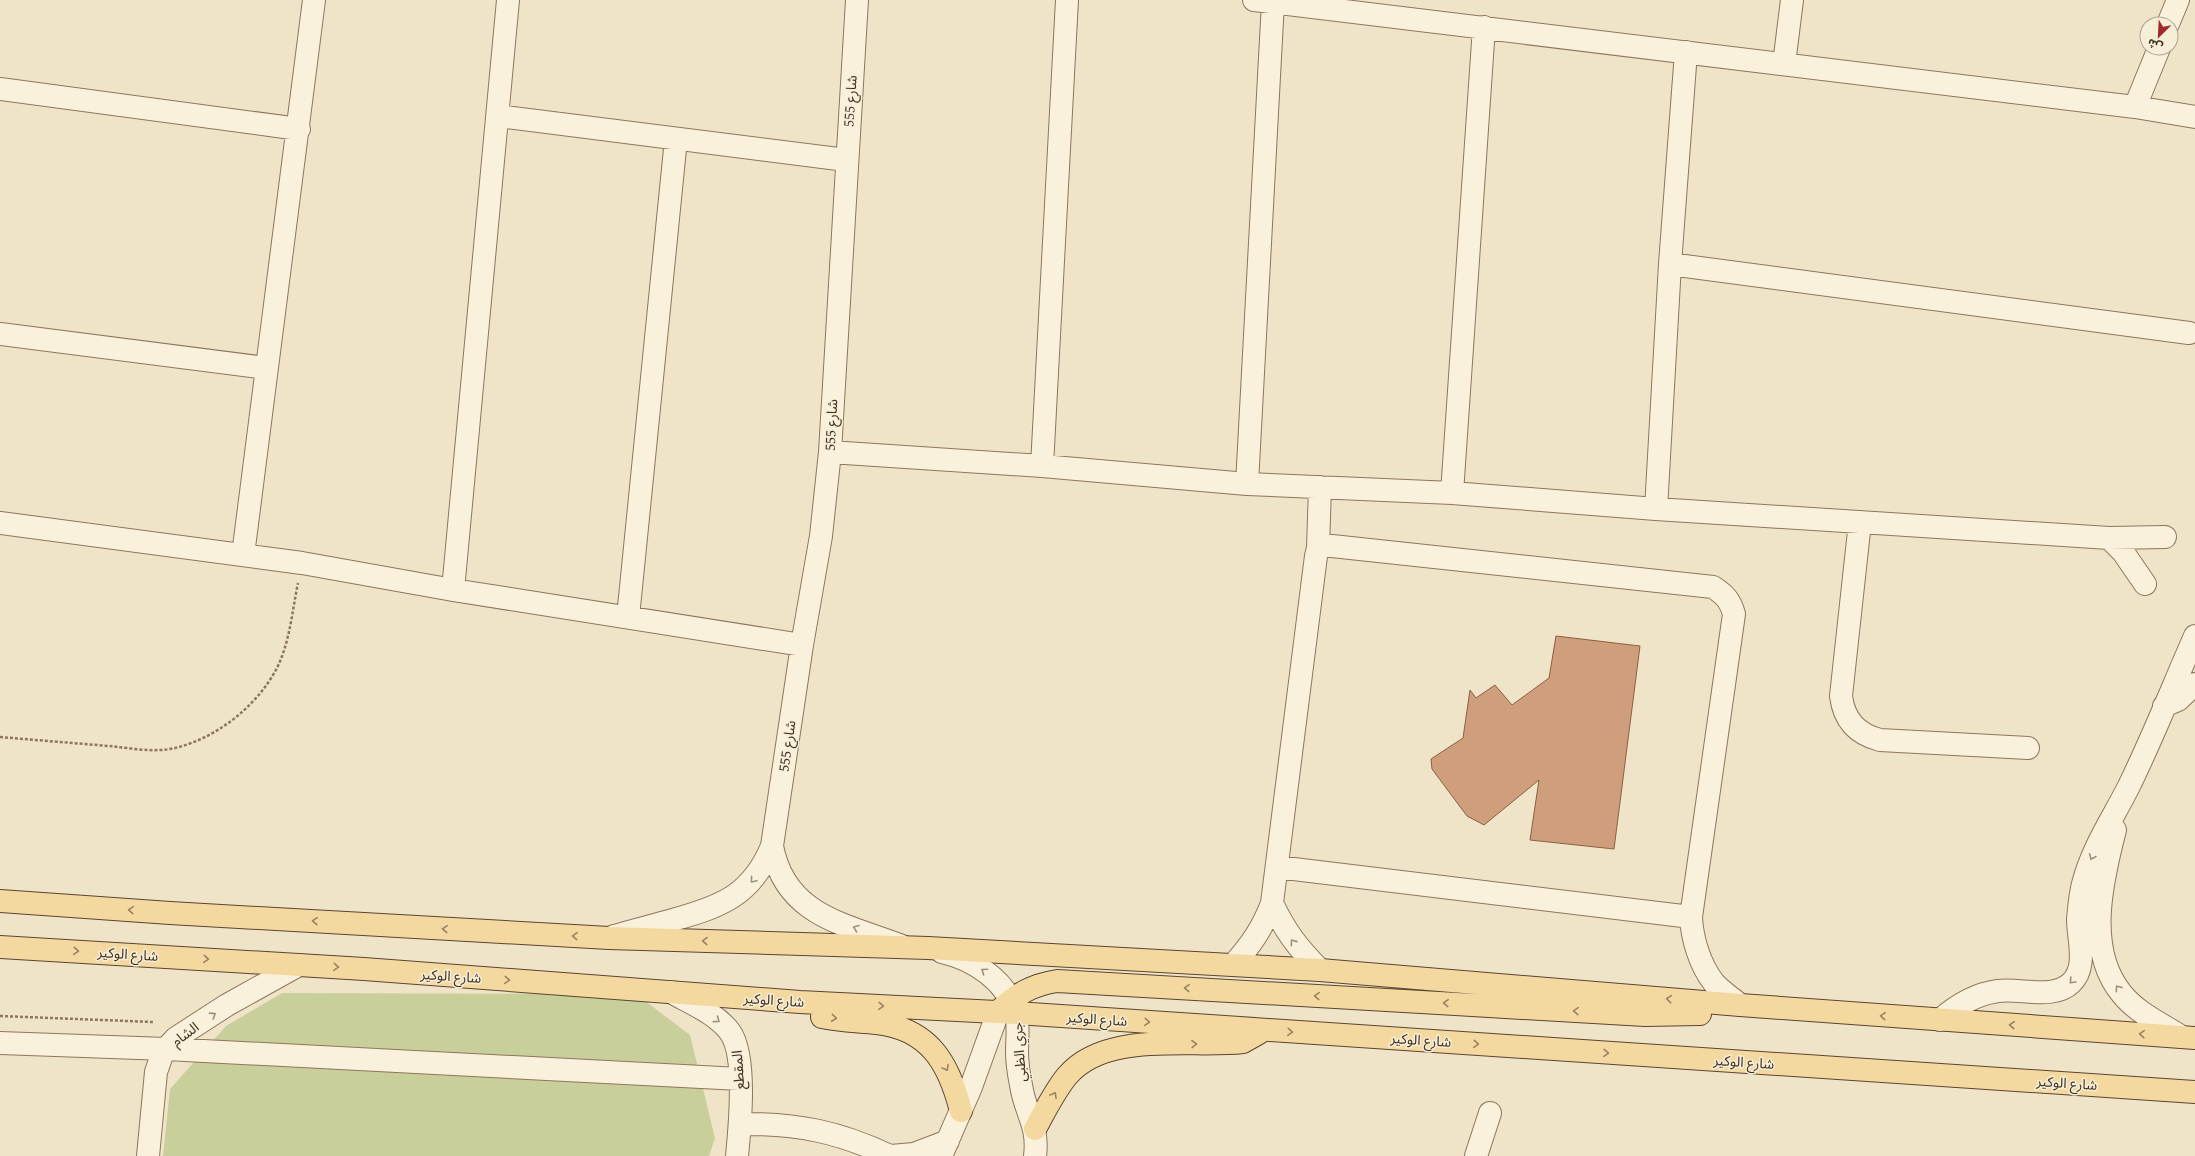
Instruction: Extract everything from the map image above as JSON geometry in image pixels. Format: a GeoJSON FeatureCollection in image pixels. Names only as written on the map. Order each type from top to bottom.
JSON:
{"type":"FeatureCollection","features":[{"type":"Feature","properties":{"kind":"main road"},"geometry":{"type":"LineString","coordinates":[[0,901],[609,938],[928,948],[1320,970],[1740,1005],[2188,1038]]}},
{"type":"Feature","properties":{"kind":"main road","name":"شارع الوكير"},"geometry":{"type":"LineString","coordinates":[[0,947],[299,965],[800,1002],[1008,1009],[1263,1030],[2195,1092]]}},
{"type":"Feature","properties":{"kind":"main road"},"geometry":{"type":"LineString","coordinates":[[1008,1009],[1024,990],[1034,986],[1057,981],[1645,1015],[1691,1015],[1716,1012],[1740,1005]]}},
{"type":"Feature","properties":{"kind":"main road"},"geometry":{"type":"LineString","coordinates":[[800,1002],[812,1012],[825,1017],[894,1026],[917,1036],[932,1048],[946,1066],[955,1087],[961,1111]]}},
{"type":"Feature","properties":{"kind":"main road"},"geometry":{"type":"LineString","coordinates":[[1035,1129],[1057,1090],[1068,1075],[1079,1065],[1103,1053],[1129,1045],[1243,1042],[1254,1037],[1263,1030]]}},
{"type":"Feature","properties":{"kind":"street"},"geometry":{"type":"LineString","coordinates":[[243,555],[314,0]]}},
{"type":"Feature","properties":{"kind":"street"},"geometry":{"type":"LineString","coordinates":[[453,590],[508,0]]}},
{"type":"Feature","properties":{"kind":"street","name":"شارع 555"},"geometry":{"type":"LineString","coordinates":[[609,938],[706,910],[730,900],[741,892],[755,877],[767,860],[772,846],[820,536],[830,452],[846,160],[857,0]]}},
{"type":"Feature","properties":{"kind":"street"},"geometry":{"type":"LineString","coordinates":[[1042,466],[1067,0]]}},
{"type":"Feature","properties":{"kind":"street"},"geometry":{"type":"LineString","coordinates":[[1784,64],[1792,0]]}},
{"type":"Feature","properties":{"kind":"street"},"geometry":{"type":"LineString","coordinates":[[2171,16],[2178,0]]}},
{"type":"Feature","properties":{"kind":"street"},"geometry":{"type":"LineString","coordinates":[[1247,484],[1263,1],[1398,8],[1484,27],[2135,107],[2195,117]]}},
{"type":"Feature","properties":{"kind":"street"},"geometry":{"type":"LineString","coordinates":[[1452,493],[1484,27]]}},
{"type":"Feature","properties":{"kind":"street"},"geometry":{"type":"LineString","coordinates":[[1656,509],[1670,264],[1686,52]]}},
{"type":"Feature","properties":{"kind":"street"},"geometry":{"type":"LineString","coordinates":[[2135,107],[2156,56]]}},
{"type":"Feature","properties":{"kind":"street"},"geometry":{"type":"LineString","coordinates":[[0,89],[298,129]]}},
{"type":"Feature","properties":{"kind":"street"},"geometry":{"type":"LineString","coordinates":[[498,116],[846,160]]}},
{"type":"Feature","properties":{"kind":"street"},"geometry":{"type":"LineString","coordinates":[[628,617],[676,139]]}},
{"type":"Feature","properties":{"kind":"street"},"geometry":{"type":"LineString","coordinates":[[1670,264],[2189,333]]}},
{"type":"Feature","properties":{"kind":"street"},"geometry":{"type":"LineString","coordinates":[[0,334],[266,368]]}},
{"type":"Feature","properties":{"kind":"street"},"geometry":{"type":"LineString","coordinates":[[830,452],[1042,466],[1247,484],[1452,493],[1656,509],[2109,538],[2165,538]]}},
{"type":"Feature","properties":{"kind":"street"},"geometry":{"type":"LineString","coordinates":[[1233,965],[1253,943],[1265,922],[1272,903],[1314,564],[1318,548],[1320,487]]}},
{"type":"Feature","properties":{"kind":"street"},"geometry":{"type":"LineString","coordinates":[[1860,522],[1841,696],[1846,715],[1851,723],[1865,735],[1880,740],[2028,748]]}},
{"type":"Feature","properties":{"kind":"street"},"geometry":{"type":"LineString","coordinates":[[0,523],[302,563],[453,590],[802,645]]}},
{"type":"Feature","properties":{"kind":"street"},"geometry":{"type":"LineString","coordinates":[[2109,538],[2123,552],[2145,584]]}},
{"type":"Feature","properties":{"kind":"street"},"geometry":{"type":"LineString","coordinates":[[1318,548],[1332,546],[1713,587],[1726,595],[1731,602],[1734,614],[1691,917],[1692,934],[1705,969],[1715,983],[1740,1005]]}},
{"type":"Feature","properties":{"kind":"street"},"geometry":{"type":"LineString","coordinates":[[2188,1038],[2134,1006],[2122,995],[2113,982],[2102,954],[2100,923],[2104,877],[2115,830],[2130,785],[2195,636]]}},
{"type":"Feature","properties":{"kind":"street"},"geometry":{"type":"LineString","coordinates":[[2164,706],[2178,700],[2195,684]]}},
{"type":"Feature","properties":{"kind":"street"},"geometry":{"type":"LineString","coordinates":[[1940,1020],[1950,1010],[1975,997],[2000,991],[2053,992],[2066,987],[2076,977],[2082,961],[2078,919],[2083,885],[2094,852],[2130,785]]}},
{"type":"Feature","properties":{"kind":"street","name":"شارع 555"},"geometry":{"type":"LineString","coordinates":[[772,846],[781,875],[788,888],[807,906],[819,913],[905,947]]}},
{"type":"Feature","properties":{"kind":"street"},"geometry":{"type":"LineString","coordinates":[[1276,867],[1691,917]]}},
{"type":"Feature","properties":{"kind":"street"},"geometry":{"type":"LineString","coordinates":[[1272,903],[1282,925],[1296,947],[1320,970]]}},
{"type":"Feature","properties":{"kind":"street"},"geometry":{"type":"LineString","coordinates":[[928,948],[952,954],[982,969],[1001,986],[1008,1009]]}},
{"type":"Feature","properties":{"kind":"street","name":"الشام"},"geometry":{"type":"LineString","coordinates":[[148,1156],[155,1083],[159,1061],[166,1049],[176,1038],[227,1005],[299,965]]}},
{"type":"Feature","properties":{"kind":"street","name":"المقطع"},"geometry":{"type":"LineString","coordinates":[[671,992],[717,1019],[730,1032],[738,1047],[740,1124],[737,1156]]}},
{"type":"Feature","properties":{"kind":"street","name":"جري الظبي"},"geometry":{"type":"LineString","coordinates":[[944,1149],[1008,1009]]}},
{"type":"Feature","properties":{"kind":"street","name":"جري الظبي"},"geometry":{"type":"LineString","coordinates":[[1008,1009],[1021,1088],[1035,1129],[1035,1156]]}},
{"type":"Feature","properties":{"kind":"street"},"geometry":{"type":"LineString","coordinates":[[0,1043],[166,1049],[740,1079]]}},
{"type":"Feature","properties":{"kind":"street"},"geometry":{"type":"LineString","coordinates":[[1476,1156],[1490,1113]]}},
{"type":"Feature","properties":{"kind":"street"},"geometry":{"type":"LineString","coordinates":[[740,1124],[779,1124],[833,1132],[891,1156],[944,1149]]}},
{"type":"Feature","properties":{"kind":"path"},"geometry":{"type":"LineString","coordinates":[[0,737],[141,749],[174,748],[206,737],[239,714],[258,696],[276,668],[288,637],[302,563]]}},
{"type":"Feature","properties":{"kind":"path"},"geometry":{"type":"LineString","coordinates":[[0,1016],[153,1022]]}},
{"type":"Feature","properties":{"kind":"green space"},"geometry":{"type":"Polygon","coordinates":[[[282,993],[636,994],[690,1035],[715,1138],[709,1156],[163,1156],[170,1089],[226,1026],[282,993]]]}},
{"type":"Feature","properties":{"kind":"building"},"geometry":{"type":"Polygon","coordinates":[[[1556,636],[1640,646],[1614,849],[1530,840],[1539,780],[1484,825],[1467,816],[1432,769],[1431,759],[1463,738],[1470,690],[1476,698],[1495,685],[1512,705],[1549,678],[1556,636]]]}}]}
